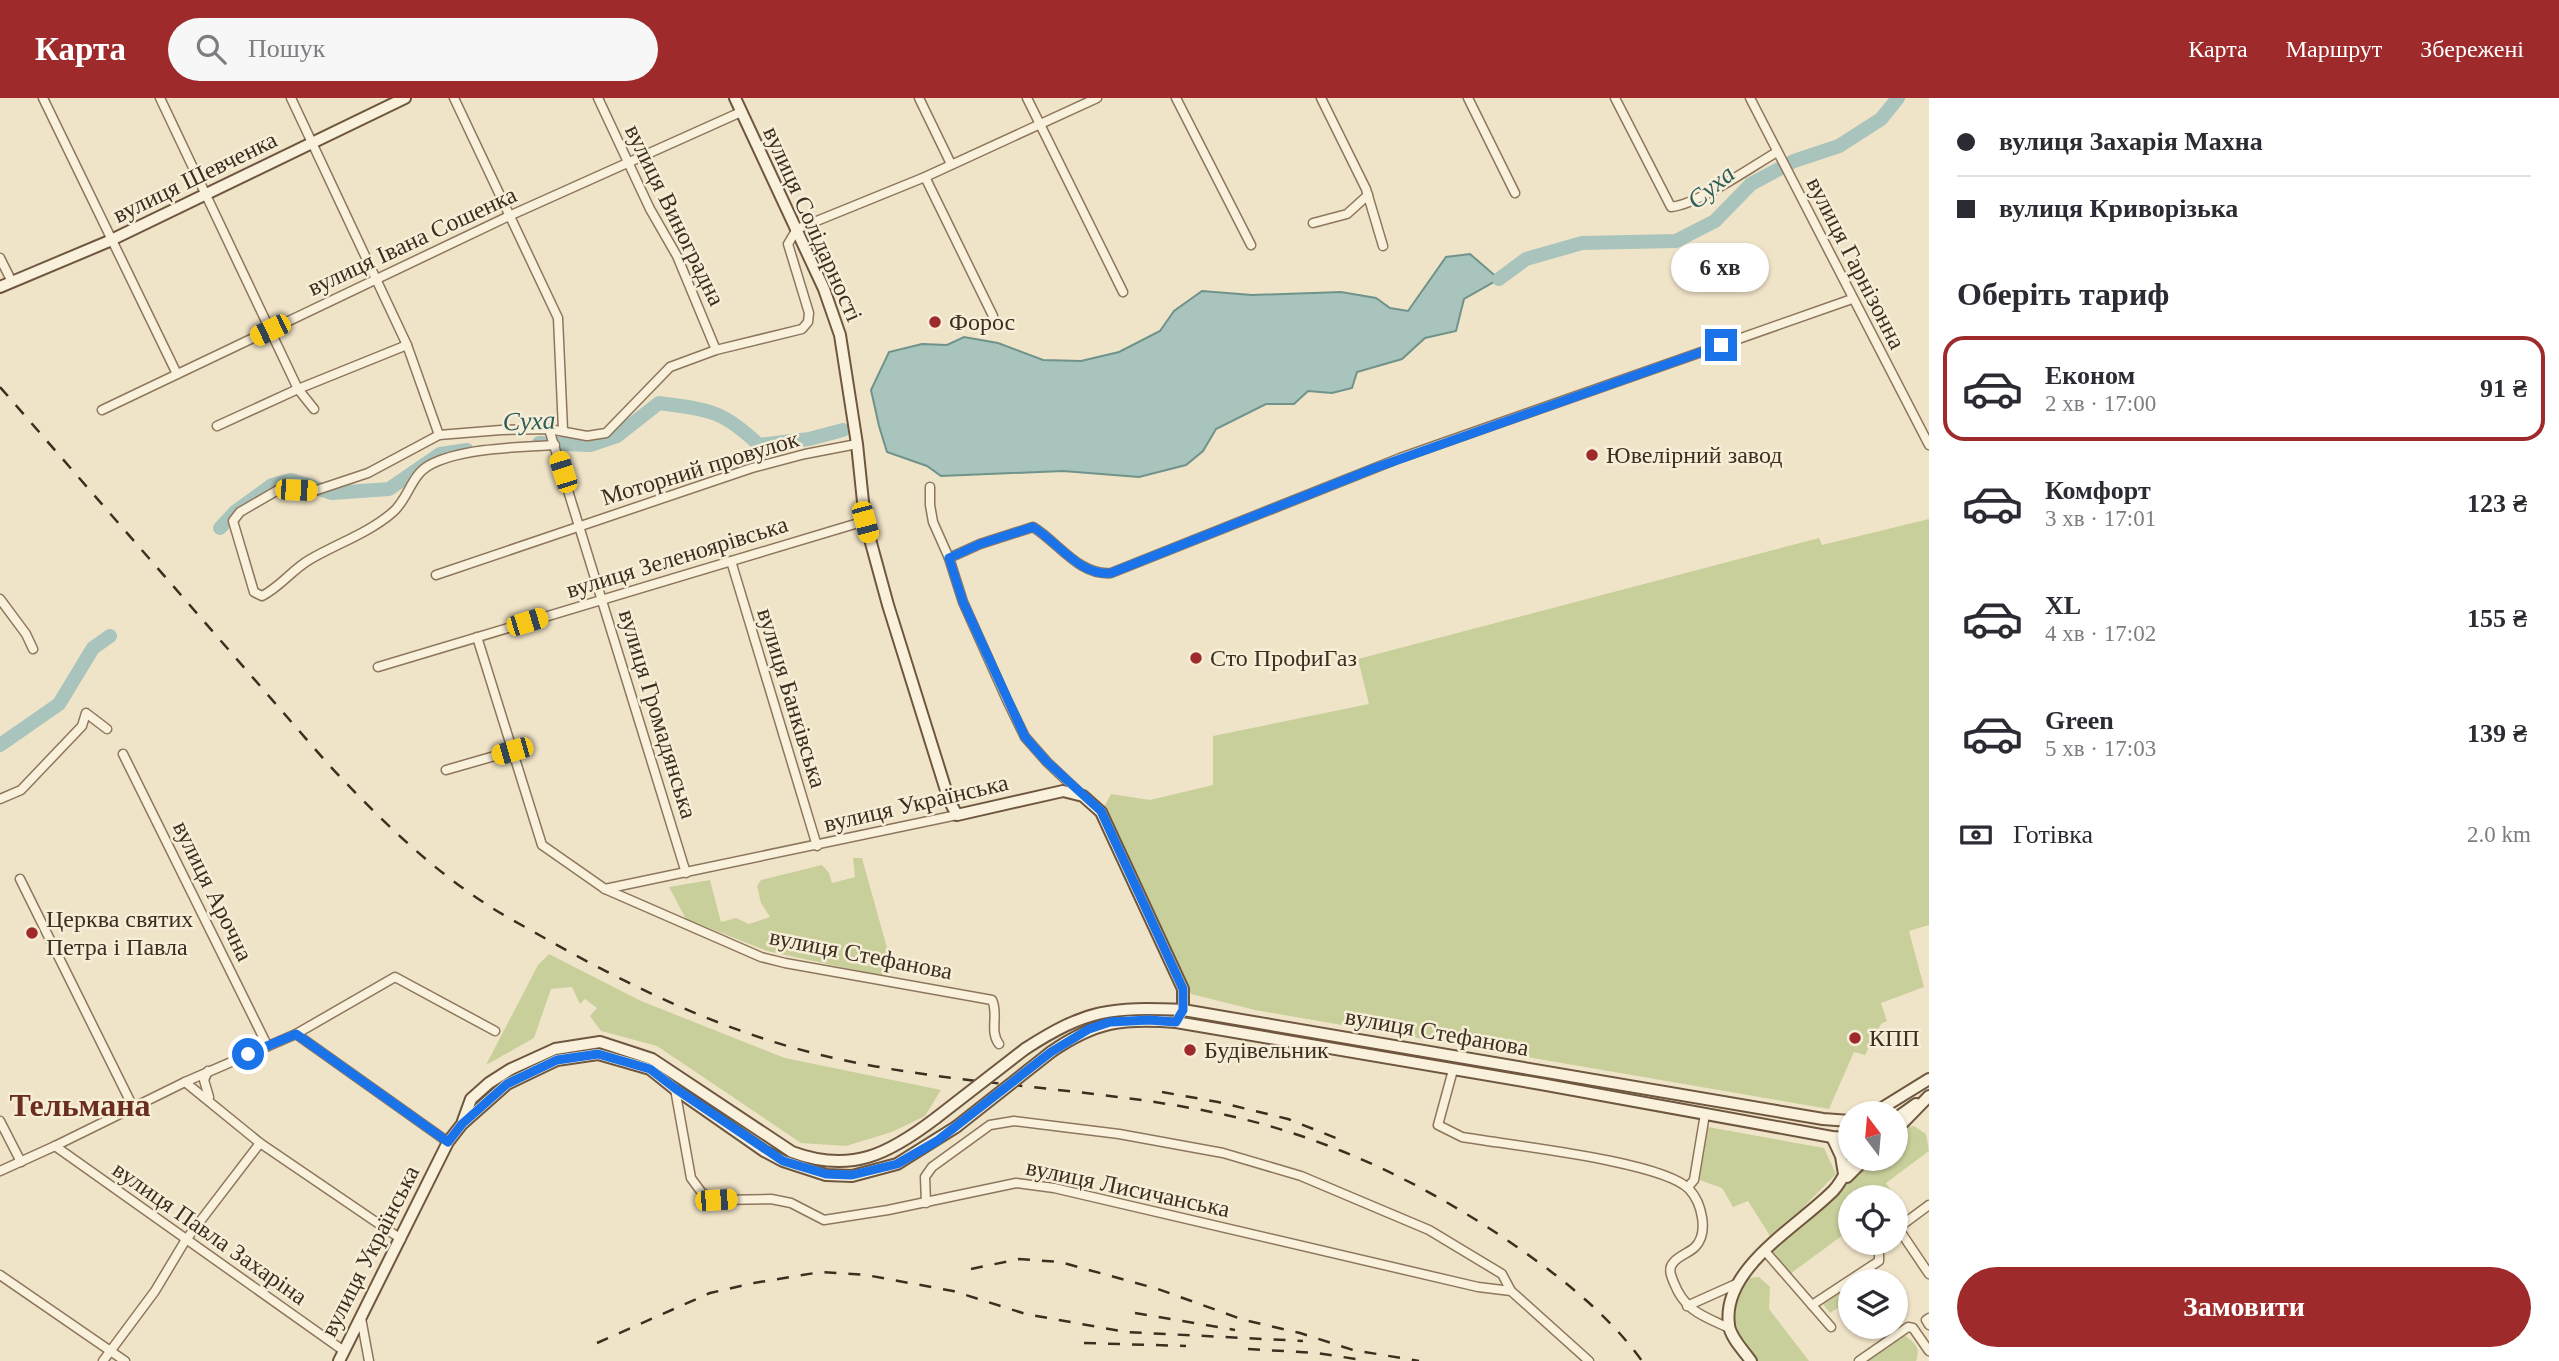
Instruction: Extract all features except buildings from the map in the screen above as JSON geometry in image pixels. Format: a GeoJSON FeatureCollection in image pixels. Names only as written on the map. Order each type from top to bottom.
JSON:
{"type":"FeatureCollection","features":[{"type":"Feature","properties":{"kind":"main road","name":"вулиця Шевченка"},"geometry":{"type":"LineString","coordinates":[[0,287],[111,240],[405,98]]}},
{"type":"Feature","properties":{"kind":"main road","name":"вулиця Солідарності"},"geometry":{"type":"LineString","coordinates":[[735,98],[824,289],[840,335],[857,444],[865,522],[949,800],[957,815]]}},
{"type":"Feature","properties":{"kind":"main road","name":"вулиця Українська"},"geometry":{"type":"LineString","coordinates":[[957,815],[1063,791],[1083,796]]}},
{"type":"Feature","properties":{"kind":"main road"},"geometry":{"type":"LineString","coordinates":[[1083,796],[1101,811],[1183,989],[1183,1010],[1176,1022]]}},
{"type":"Feature","properties":{"kind":"main road","name":"вулиця Стефанова"},"geometry":{"type":"LineString","coordinates":[[1025,1049],[1054,1030],[1100,1012],[1183,1010],[1838,1120]]}},
{"type":"Feature","properties":{"kind":"main road","name":"вулиця Стефанова"},"geometry":{"type":"LineString","coordinates":[[1051,1052],[1080,1034],[1110,1022],[1176,1022],[1838,1137]]}},
{"type":"Feature","properties":{"kind":"main road","name":"вулиця Українська"},"geometry":{"type":"LineString","coordinates":[[462,1124],[471,1099],[511,1069],[555,1049],[600,1042],[652,1059],[792,1152],[813,1160],[854,1161],[874,1156],[912,1136],[1025,1049]]}},
{"type":"Feature","properties":{"kind":"main road","name":"вулиця Українська"},"geometry":{"type":"LineString","coordinates":[[341,1356],[448,1142],[462,1124],[507,1084],[557,1060],[598,1054],[650,1069],[774,1156],[801,1168],[826,1174],[852,1175],[897,1164],[956,1128],[1051,1052]]}},
{"type":"Feature","properties":{"kind":"main road"},"geometry":{"type":"LineString","coordinates":[[1893,1101],[1929,1079]]}},
{"type":"Feature","properties":{"kind":"main road"},"geometry":{"type":"LineString","coordinates":[[1908,1110],[1929,1096]]}},
{"type":"Feature","properties":{"kind":"main road"},"geometry":{"type":"LineString","coordinates":[[1908,1118],[1929,1096]]}},
{"type":"Feature","properties":{"kind":"main road"},"geometry":{"type":"LineString","coordinates":[[1832,1137],[1841,1156],[1842,1179]]}},
{"type":"Feature","properties":{"kind":"main road"},"geometry":{"type":"LineString","coordinates":[[1842,1179],[1847,1171]]}},
{"type":"Feature","properties":{"kind":"main road"},"geometry":{"type":"LineString","coordinates":[[1751,1361],[1729,1328],[1728,1308],[1736,1284],[1765,1251],[1851,1171]]}},
{"type":"Feature","properties":{"kind":"street"},"geometry":{"type":"LineString","coordinates":[[43,98],[177,374]]}},
{"type":"Feature","properties":{"kind":"street"},"geometry":{"type":"LineString","coordinates":[[160,98],[298,388],[314,409]]}},
{"type":"Feature","properties":{"kind":"street"},"geometry":{"type":"LineString","coordinates":[[291,98],[407,345],[439,435]]}},
{"type":"Feature","properties":{"kind":"street"},"geometry":{"type":"LineString","coordinates":[[454,98],[558,318],[563,430]]}},
{"type":"Feature","properties":{"kind":"street","name":"вулиця Виноградна"},"geometry":{"type":"LineString","coordinates":[[598,98],[627,162],[677,256],[716,350]]}},
{"type":"Feature","properties":{"kind":"street"},"geometry":{"type":"LineString","coordinates":[[919,98],[951,164]]}},
{"type":"Feature","properties":{"kind":"street"},"geometry":{"type":"LineString","coordinates":[[1027,98],[1123,292]]}},
{"type":"Feature","properties":{"kind":"street"},"geometry":{"type":"LineString","coordinates":[[555,445],[450,456],[428,465],[418,473],[411,489],[389,516],[307,561],[270,592],[258,595],[249,579],[233,521],[240,512],[278,490],[314,491],[368,473],[439,435],[501,430],[563,430],[587,436],[606,433],[670,367],[716,350],[802,329],[808,322],[809,313],[788,244],[797,229],[925,177],[1097,98]]}},
{"type":"Feature","properties":{"kind":"street"},"geometry":{"type":"LineString","coordinates":[[1176,98],[1251,245]]}},
{"type":"Feature","properties":{"kind":"street"},"geometry":{"type":"LineString","coordinates":[[1321,98],[1368,195],[1383,246]]}},
{"type":"Feature","properties":{"kind":"street"},"geometry":{"type":"LineString","coordinates":[[1468,98],[1515,193]]}},
{"type":"Feature","properties":{"kind":"street"},"geometry":{"type":"LineString","coordinates":[[1615,98],[1671,207],[1705,194],[1777,152],[1750,98]]}},
{"type":"Feature","properties":{"kind":"street","name":"вулиця Івана Сошенка"},"geometry":{"type":"LineString","coordinates":[[102,410],[509,216],[741,112]]}},
{"type":"Feature","properties":{"kind":"street","name":"вулиця Гарнізонна"},"geometry":{"type":"LineString","coordinates":[[1777,152],[1929,445]]}},
{"type":"Feature","properties":{"kind":"street"},"geometry":{"type":"LineString","coordinates":[[925,177],[993,316]]}},
{"type":"Feature","properties":{"kind":"street"},"geometry":{"type":"LineString","coordinates":[[1313,223],[1347,214],[1368,195]]}},
{"type":"Feature","properties":{"kind":"street"},"geometry":{"type":"LineString","coordinates":[[0,258],[12,282]]}},
{"type":"Feature","properties":{"kind":"street"},"geometry":{"type":"LineString","coordinates":[[949,558],[980,544],[1033,527],[1078,563],[1092,571],[1111,573],[1400,458],[1852,299]]}},
{"type":"Feature","properties":{"kind":"street"},"geometry":{"type":"LineString","coordinates":[[217,426],[298,388],[407,345]]}},
{"type":"Feature","properties":{"kind":"street","name":"вулиця Громадянська"},"geometry":{"type":"LineString","coordinates":[[549,431],[686,873]]}},
{"type":"Feature","properties":{"kind":"street","name":"Моторний провулок"},"geometry":{"type":"LineString","coordinates":[[436,575],[752,468],[857,444]]}},
{"type":"Feature","properties":{"kind":"street"},"geometry":{"type":"LineString","coordinates":[[930,487],[933,522],[949,558],[963,602],[1025,737],[1083,796]]}},
{"type":"Feature","properties":{"kind":"street","name":"вулиця Зеленоярівська"},"geometry":{"type":"LineString","coordinates":[[379,667],[865,522]]}},
{"type":"Feature","properties":{"kind":"street","name":"вулиця Банківська"},"geometry":{"type":"LineString","coordinates":[[730,561],[817,846]]}},
{"type":"Feature","properties":{"kind":"street"},"geometry":{"type":"LineString","coordinates":[[0,599],[26,634],[33,649]]}},
{"type":"Feature","properties":{"kind":"street"},"geometry":{"type":"LineString","coordinates":[[477,637],[542,845],[605,889]]}},
{"type":"Feature","properties":{"kind":"street"},"geometry":{"type":"LineString","coordinates":[[0,799],[21,790],[82,726],[86,713],[107,729]]}},
{"type":"Feature","properties":{"kind":"street"},"geometry":{"type":"LineString","coordinates":[[446,770],[512,751]]}},
{"type":"Feature","properties":{"kind":"street","name":"вулиця Арочна"},"geometry":{"type":"LineString","coordinates":[[124,754],[267,1045]]}},
{"type":"Feature","properties":{"kind":"street","name":"вулиця Українська"},"geometry":{"type":"LineString","coordinates":[[605,889],[957,815]]}},
{"type":"Feature","properties":{"kind":"street"},"geometry":{"type":"LineString","coordinates":[[20,879],[133,1107]]}},
{"type":"Feature","properties":{"kind":"street","name":"вулиця Стефанова"},"geometry":{"type":"LineString","coordinates":[[605,889],[761,957],[992,1000],[995,1005],[994,1038],[999,1044]]}},
{"type":"Feature","properties":{"kind":"street"},"geometry":{"type":"LineString","coordinates":[[0,1171],[185,1082],[296,1034],[395,977],[495,1031]]}},
{"type":"Feature","properties":{"kind":"street"},"geometry":{"type":"LineString","coordinates":[[296,1034],[448,1142]]}},
{"type":"Feature","properties":{"kind":"street"},"geometry":{"type":"LineString","coordinates":[[1452,1070],[1438,1125],[1462,1138],[1642,1167],[1688,1188],[1698,1201],[1704,1219],[1697,1246],[1674,1262],[1670,1271],[1687,1306],[1729,1328]]}},
{"type":"Feature","properties":{"kind":"street"},"geometry":{"type":"LineString","coordinates":[[208,1072],[204,1084],[210,1100]]}},
{"type":"Feature","properties":{"kind":"street"},"geometry":{"type":"LineString","coordinates":[[185,1082],[261,1143],[401,1239]]}},
{"type":"Feature","properties":{"kind":"street","name":"вулиця Лисичанська"},"geometry":{"type":"LineString","coordinates":[[676,1089],[691,1178],[702,1192],[716,1200],[771,1199],[791,1203],[824,1220],[926,1203],[1016,1182],[1054,1188],[1478,1287],[1511,1291]]}},
{"type":"Feature","properties":{"kind":"street"},"geometry":{"type":"LineString","coordinates":[[1688,1188],[1694,1180],[1705,1114]]}},
{"type":"Feature","properties":{"kind":"street"},"geometry":{"type":"LineString","coordinates":[[0,1121],[21,1162]]}},
{"type":"Feature","properties":{"kind":"street"},"geometry":{"type":"LineString","coordinates":[[926,1203],[925,1177],[932,1167],[990,1125],[1014,1121],[1119,1134],[1223,1153],[1301,1176],[1429,1230],[1502,1274],[1511,1291],[1588,1361]]}},
{"type":"Feature","properties":{"kind":"street"},"geometry":{"type":"LineString","coordinates":[[103,1361],[155,1291],[186,1241],[261,1143]]}},
{"type":"Feature","properties":{"kind":"street","name":"вулиця Павла Захаріна"},"geometry":{"type":"LineString","coordinates":[[55,1146],[341,1356]]}},
{"type":"Feature","properties":{"kind":"street"},"geometry":{"type":"LineString","coordinates":[[1908,1221],[1929,1205]]}},
{"type":"Feature","properties":{"kind":"street"},"geometry":{"type":"LineString","coordinates":[[1908,1244],[1929,1274]]}},
{"type":"Feature","properties":{"kind":"street"},"geometry":{"type":"LineString","coordinates":[[1765,1251],[1831,1327]]}},
{"type":"Feature","properties":{"kind":"street"},"geometry":{"type":"LineString","coordinates":[[1812,1305],[1879,1261],[1879,1255]]}},
{"type":"Feature","properties":{"kind":"street"},"geometry":{"type":"LineString","coordinates":[[0,1275],[125,1361]]}},
{"type":"Feature","properties":{"kind":"street"},"geometry":{"type":"LineString","coordinates":[[1687,1306],[1736,1284]]}},
{"type":"Feature","properties":{"kind":"street"},"geometry":{"type":"LineString","coordinates":[[361,1318],[369,1361]]}},
{"type":"Feature","properties":{"kind":"street"},"geometry":{"type":"LineString","coordinates":[[1929,1318],[1926,1320],[1929,1325]]}},
{"type":"Feature","properties":{"kind":"street"},"geometry":{"type":"LineString","coordinates":[[1859,1361],[1908,1327],[1925,1337],[1929,1353],[1924,1361]]}},
{"type":"Feature","properties":{"kind":"green space"},"geometry":{"type":"Polygon","coordinates":[[[1929,519],[1929,925],[1909,931],[1924,987],[1881,1003],[1887,1021],[1881,1024],[1865,1055],[1854,1052],[1829,1109],[1255,1010],[1191,994],[1104,807],[1111,794],[1150,800],[1213,785],[1213,736],[1369,704],[1358,659],[1819,538],[1822,545],[1929,519]]]}},
{"type":"Feature","properties":{"kind":"green space"},"geometry":{"type":"Polygon","coordinates":[[[853,858],[862,858],[892,966],[882,976],[767,951],[686,919],[669,887],[710,880],[721,922],[736,918],[749,924],[770,917],[761,903],[757,886],[761,880],[822,865],[829,873],[832,883],[855,877],[853,858]]]}},
{"type":"Feature","properties":{"kind":"green space"},"geometry":{"type":"Polygon","coordinates":[[[549,954],[641,1001],[785,1058],[941,1090],[925,1116],[892,1132],[846,1146],[801,1143],[657,1046],[601,1031],[590,1016],[597,1008],[585,999],[580,1004],[572,987],[551,989],[534,1038],[486,1065],[538,965],[549,954]]]}},
{"type":"Feature","properties":{"kind":"green space"},"geometry":{"type":"Polygon","coordinates":[[[1914,1126],[1926,1134],[1929,1151],[1908,1167],[1908,1128],[1914,1126]]]}},
{"type":"Feature","properties":{"kind":"green space"},"geometry":{"type":"Polygon","coordinates":[[[1708,1127],[1824,1148],[1836,1174],[1772,1239],[1748,1201],[1733,1207],[1722,1188],[1697,1179],[1708,1127]]]}},
{"type":"Feature","properties":{"kind":"green space"},"geometry":{"type":"Polygon","coordinates":[[[1861,1171],[1902,1171],[1886,1183],[1887,1185],[1846,1185],[1861,1171]]]}},
{"type":"Feature","properties":{"kind":"green space"},"geometry":{"type":"Polygon","coordinates":[[[1838,1192],[1838,1239],[1790,1274],[1772,1253],[1838,1192]]]}},
{"type":"Feature","properties":{"kind":"green space"},"geometry":{"type":"Polygon","coordinates":[[[1759,1277],[1770,1287],[1769,1309],[1809,1361],[1758,1361],[1737,1330],[1732,1313],[1738,1292],[1746,1278],[1759,1277]]]}},
{"type":"Feature","properties":{"kind":"green space"},"geometry":{"type":"Polygon","coordinates":[[[1838,1294],[1838,1308],[1830,1313],[1823,1304],[1838,1294]]]}},
{"type":"Feature","properties":{"kind":"green space"},"geometry":{"type":"Polygon","coordinates":[[[1908,1338],[1911,1341],[1918,1353],[1916,1361],[1862,1361],[1892,1340],[1908,1338]]]}},
{"type":"Feature","properties":{"kind":"water"},"geometry":{"type":"Polygon","coordinates":[[[1470,254],[1499,279],[1464,299],[1456,331],[1425,338],[1402,359],[1357,372],[1352,388],[1332,393],[1308,391],[1294,404],[1266,404],[1216,429],[1203,451],[1186,465],[1139,477],[1063,471],[941,476],[927,466],[887,452],[871,390],[889,352],[922,344],[947,345],[964,337],[998,343],[1043,360],[1081,361],[1119,352],[1160,331],[1174,311],[1202,291],[1252,295],[1341,292],[1376,298],[1390,308],[1408,311],[1446,257],[1470,254]]]}},
{"type":"Feature","properties":{"kind":"waterway","name":"Суха"},"geometry":{"type":"LineString","coordinates":[[1499,279],[1526,259],[1582,243],[1676,241],[1715,221],[1751,184],[1794,161],[1839,146],[1881,119],[1898,98]]}},
{"type":"Feature","properties":{"kind":"waterway","name":"Суха"},"geometry":{"type":"LineString","coordinates":[[539,443],[590,445],[617,436],[659,403],[714,413],[734,424],[759,445],[809,439],[843,430]]}},
{"type":"Feature","properties":{"kind":"waterway","name":"Суха"},"geometry":{"type":"LineString","coordinates":[[220,528],[235,512],[272,485],[291,480],[332,493],[389,489],[440,454],[467,450]]}},
{"type":"Feature","properties":{"kind":"waterway","name":"Суха"},"geometry":{"type":"LineString","coordinates":[[0,745],[59,704],[93,648],[110,636]]}},
{"type":"Feature","properties":{"kind":"railway"},"geometry":{"type":"LineString","coordinates":[[0,387],[328,764],[382,820],[421,855],[497,911],[642,989],[712,1020],[784,1045],[871,1066],[922,1074],[1176,1105],[1300,1135],[1371,1163],[1472,1217],[1523,1251],[1596,1309],[1642,1361]]}},
{"type":"Feature","properties":{"kind":"railway"},"geometry":{"type":"LineString","coordinates":[[1162,1092],[1288,1119],[1341,1140]]}},
{"type":"Feature","properties":{"kind":"railway"},"geometry":{"type":"LineString","coordinates":[[971,1269],[1019,1259],[1060,1262],[1158,1289],[1244,1320],[1300,1333],[1353,1350],[1419,1361]]}},
{"type":"Feature","properties":{"kind":"railway"},"geometry":{"type":"LineString","coordinates":[[597,1343],[710,1293],[821,1272],[866,1275],[953,1291],[1026,1314],[1126,1332],[1303,1341]]}},
{"type":"Feature","properties":{"kind":"railway"},"geometry":{"type":"LineString","coordinates":[[1135,1313],[1235,1330]]}},
{"type":"Feature","properties":{"kind":"railway"},"geometry":{"type":"LineString","coordinates":[[1084,1343],[1186,1346]]}},
{"type":"Feature","properties":{"kind":"railway"},"geometry":{"type":"LineString","coordinates":[[1248,1349],[1316,1353],[1356,1359]]}},
{"type":"Feature","properties":{"kind":"place","name":"Форос"},"geometry":{"type":"Point","coordinates":[935,322]}},
{"type":"Feature","properties":{"kind":"place","name":"Ювелірний завод"},"geometry":{"type":"Point","coordinates":[1592,455]}},
{"type":"Feature","properties":{"kind":"place","name":"Сто ПрофиГаз"},"geometry":{"type":"Point","coordinates":[1196,658]}},
{"type":"Feature","properties":{"kind":"place","name":"Церква святих Петра і Павла"},"geometry":{"type":"Point","coordinates":[32,933]}},
{"type":"Feature","properties":{"kind":"place","name":"КПП"},"geometry":{"type":"Point","coordinates":[1855,1038]}},
{"type":"Feature","properties":{"kind":"place","name":"Будівельник"},"geometry":{"type":"Point","coordinates":[1190,1050]}},
{"type":"Feature","properties":{"kind":"district","name":"Тельмана"},"geometry":{"type":"Point","coordinates":[80,1105]}},
{"type":"Feature","properties":{"kind":"route"},"geometry":{"type":"LineString","coordinates":[[248,1054],[296,1034],[448,1142],[462,1124],[507,1084],[557,1060],[598,1054],[650,1069],[764,1150],[801,1168],[826,1174],[852,1175],[897,1164],[956,1128],[1051,1052],[1089,1029],[1110,1022],[1176,1022],[1183,1010],[1183,989],[1101,811],[1047,762],[1025,737],[963,602],[949,558],[980,544],[1033,527],[1078,563],[1101,574],[1111,573],[1375,468],[1721,345]]}}]}
